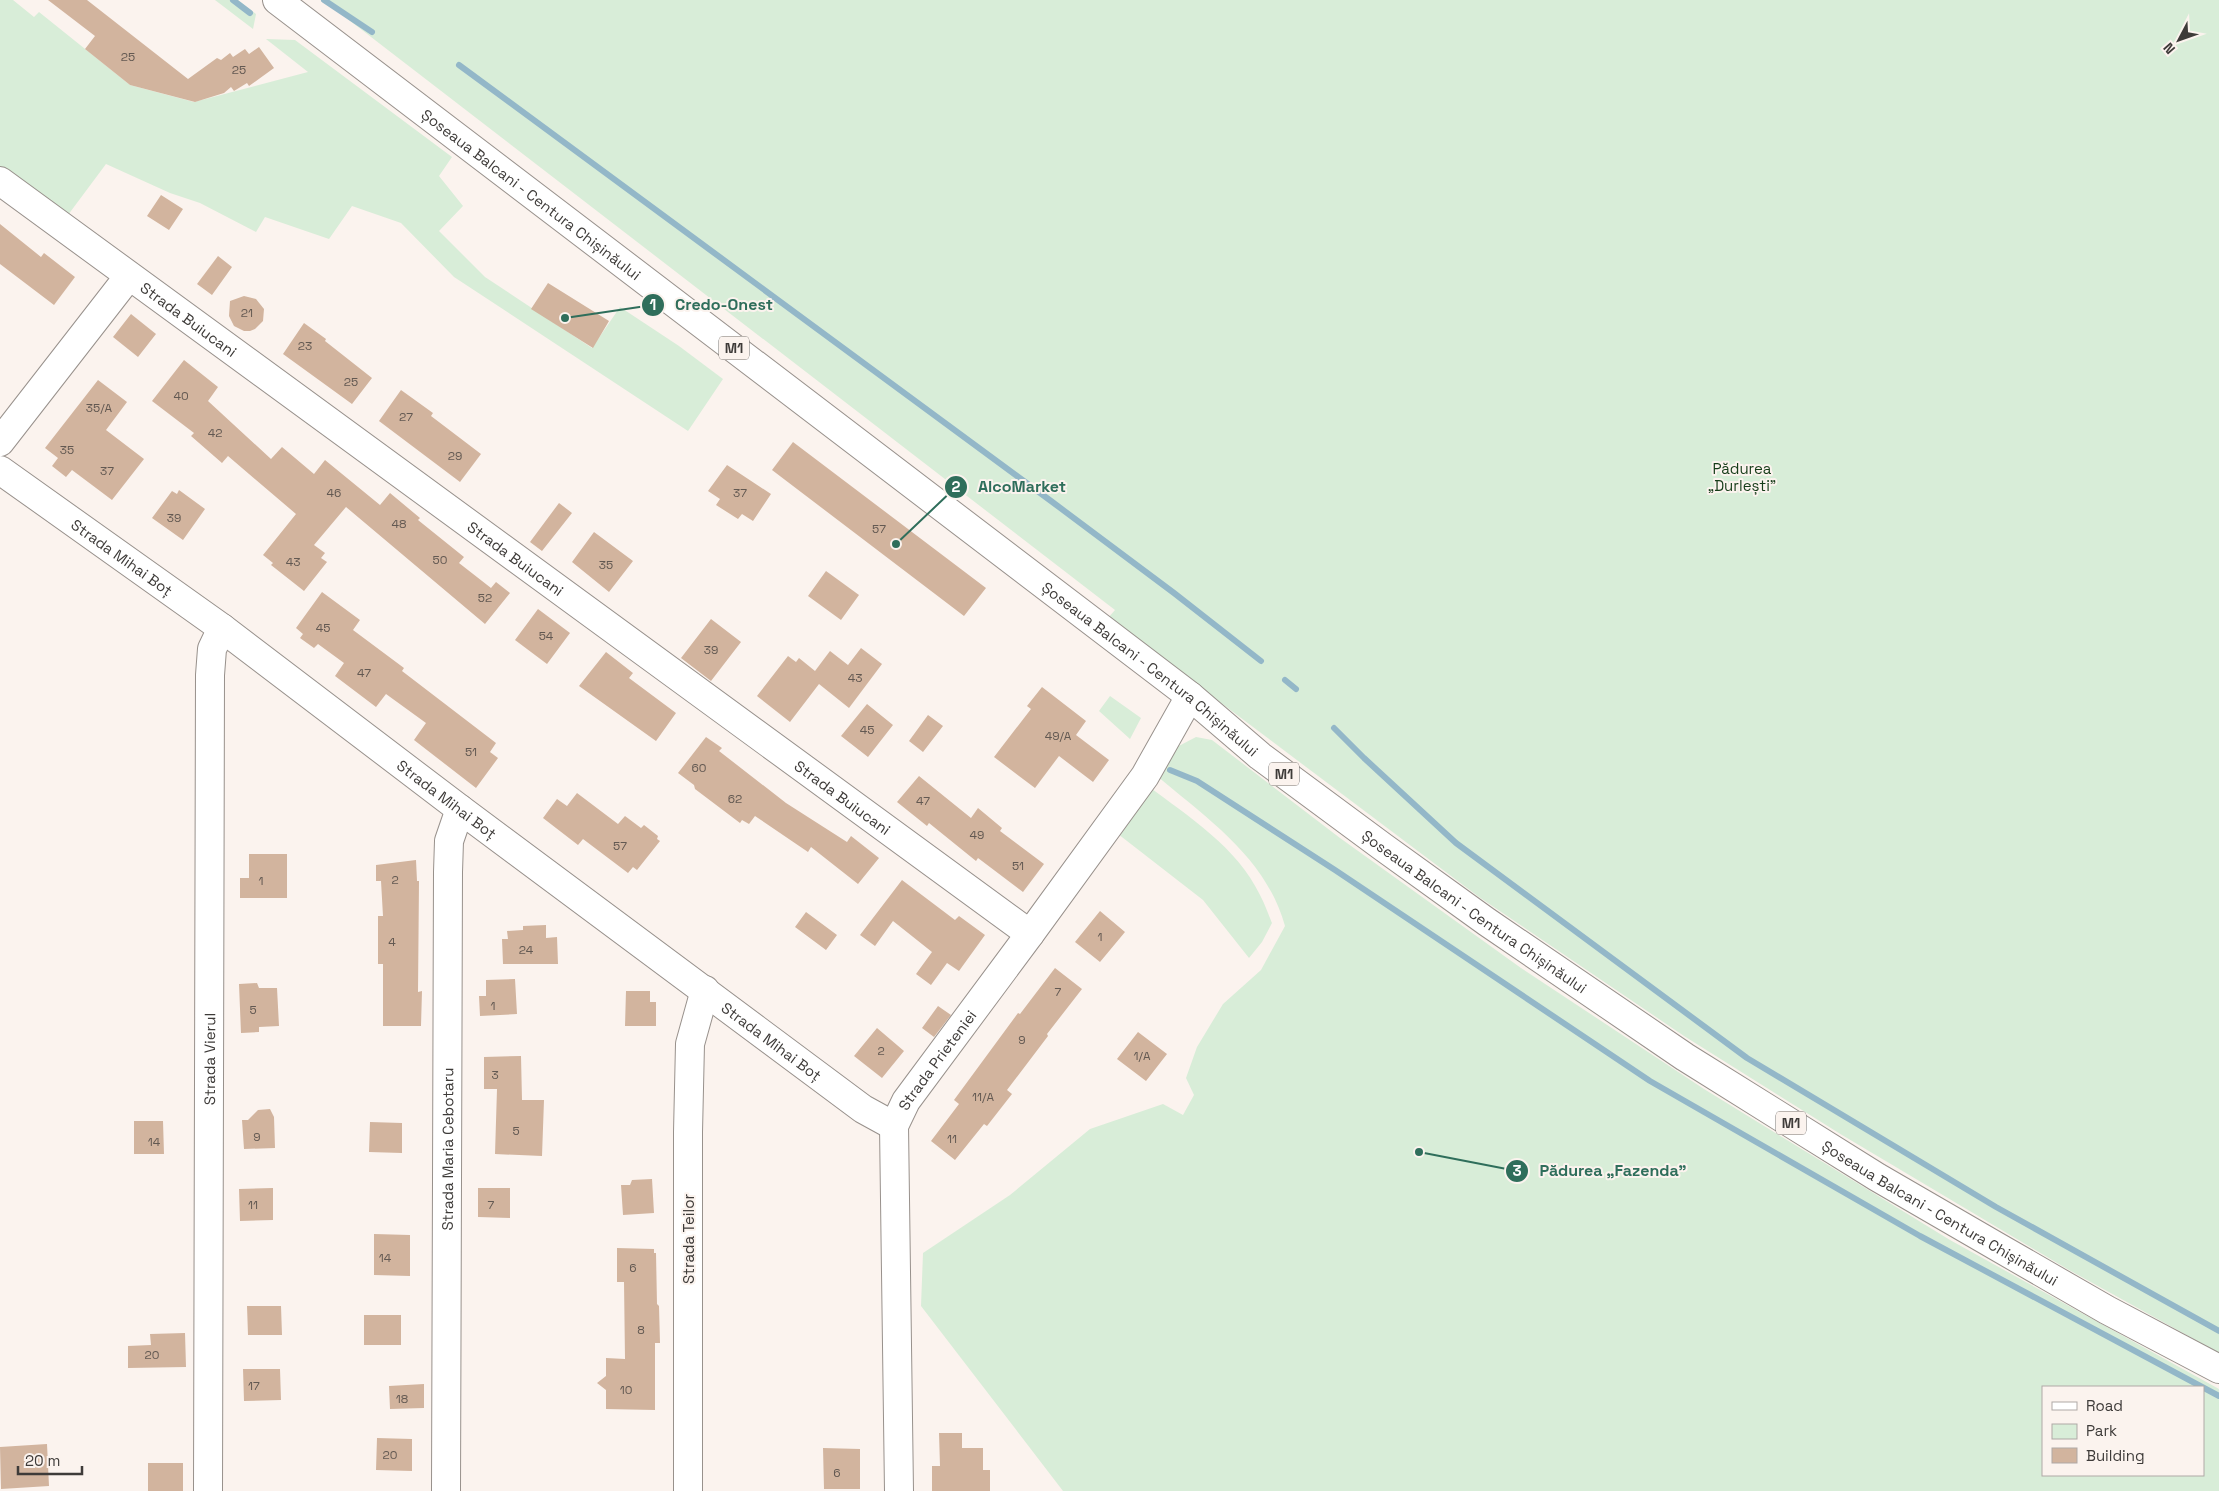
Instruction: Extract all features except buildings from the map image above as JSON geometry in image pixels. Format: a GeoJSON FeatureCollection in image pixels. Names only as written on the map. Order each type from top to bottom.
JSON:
{"type":"FeatureCollection","features":[{"type":"Feature","properties":{"kind":"main road","name":"Șoseaua Balcani - Centura Chișinăului"},"geometry":{"type":"LineString","coordinates":[[277,0],[1190,696],[1260,756],[1487,922],[1685,1057],[1928,1206],[2108,1310],[2219,1369]]}},
{"type":"Feature","properties":{"kind":"main road","name":"Strada Buiucani"},"geometry":{"type":"LineString","coordinates":[[0,182],[1030,934]]}},
{"type":"Feature","properties":{"kind":"main road"},"geometry":{"type":"LineString","coordinates":[[0,442],[129,276]]}},
{"type":"Feature","properties":{"kind":"main road","name":"Strada Mihai Boț"},"geometry":{"type":"LineString","coordinates":[[0,470],[222,628],[460,809],[705,990],[863,1110],[894,1126]]}},
{"type":"Feature","properties":{"kind":"main road","name":"Strada Vierul"},"geometry":{"type":"LineString","coordinates":[[208,1491],[210,675],[212,649],[222,628]]}},
{"type":"Feature","properties":{"kind":"main road","name":"Strada Prieteniei"},"geometry":{"type":"LineString","coordinates":[[899,1491],[894,1126],[906,1101],[1144,776],[1190,696]]}},
{"type":"Feature","properties":{"kind":"main road","name":"Strada Maria Cebotaru"},"geometry":{"type":"LineString","coordinates":[[446,1491],[448,872],[449,841],[460,809]]}},
{"type":"Feature","properties":{"kind":"main road","name":"Strada Teilor"},"geometry":{"type":"LineString","coordinates":[[688,1491],[688,1132],[690,1044],[705,990]]}},
{"type":"Feature","properties":{"kind":"green space"},"geometry":{"type":"Polygon","coordinates":[[[0,0],[13,0],[34,17],[39,12],[130,85],[194,102],[308,72],[266,39],[295,40],[452,157],[439,176],[463,206],[439,231],[485,277],[592,348],[620,307],[679,346],[723,379],[688,431],[454,277],[401,223],[352,206],[329,239],[265,217],[256,232],[200,203],[170,193],[106,164],[68,215],[0,167],[0,0]]]}},
{"type":"Feature","properties":{"kind":"green space"},"geometry":{"type":"Polygon","coordinates":[[[215,0],[238,0],[256,14],[253,29],[215,0]]]}},
{"type":"Feature","properties":{"kind":"green space","name":"Pădurea „Durlești”"},"geometry":{"type":"Polygon","coordinates":[[[323,0],[2219,0],[2219,1353],[2069,1270],[1842,1135],[1684,1036],[1479,897],[1108,618],[1115,610],[323,0]]]}},
{"type":"Feature","properties":{"kind":"green space"},"geometry":{"type":"Polygon","coordinates":[[[1110,696],[1141,718],[1130,739],[1099,711],[1110,696]]]}},
{"type":"Feature","properties":{"kind":"green space"},"geometry":{"type":"Polygon","coordinates":[[[1196,737],[1212,740],[1340,838],[1521,968],[1704,1089],[1950,1240],[2219,1389],[2219,1491],[1063,1491],[921,1306],[923,1253],[1010,1195],[1090,1129],[1163,1104],[1183,1115],[1194,1095],[1186,1078],[1197,1047],[1223,1004],[1261,970],[1285,926],[1276,902],[1250,860],[1215,825],[1157,776],[1175,748],[1196,737]]]}},
{"type":"Feature","properties":{"kind":"green space"},"geometry":{"type":"Polygon","coordinates":[[[1148,786],[1211,834],[1239,862],[1262,898],[1272,923],[1262,942],[1249,958],[1203,900],[1118,834],[1148,786]]]}},
{"type":"Feature","properties":{"kind":"waterway"},"geometry":{"type":"LineString","coordinates":[[233,0],[250,13]]}},
{"type":"Feature","properties":{"kind":"waterway"},"geometry":{"type":"LineString","coordinates":[[324,0],[372,32]]}},
{"type":"Feature","properties":{"kind":"waterway"},"geometry":{"type":"LineString","coordinates":[[459,65],[1051,501],[1261,661]]}},
{"type":"Feature","properties":{"kind":"waterway"},"geometry":{"type":"LineString","coordinates":[[1285,680],[1296,689]]}},
{"type":"Feature","properties":{"kind":"waterway"},"geometry":{"type":"LineString","coordinates":[[1334,728],[1456,843],[1747,1058],[1996,1207],[2219,1331]]}},
{"type":"Feature","properties":{"kind":"waterway"},"geometry":{"type":"LineString","coordinates":[[1170,770],[1197,781],[1335,870],[1650,1081],[1920,1236],[2200,1386]]}},
{"type":"Feature","properties":{"kind":"waterway"},"geometry":{"type":"LineString","coordinates":[[2204,1388],[2219,1396]]}},
{"type":"Feature","properties":{"kind":"place","name":"Credo-Onest"},"geometry":{"type":"Point","coordinates":[565,318]}},
{"type":"Feature","properties":{"kind":"place","name":"AlcoMarket"},"geometry":{"type":"Point","coordinates":[896,544]}},
{"type":"Feature","properties":{"kind":"place","name":"Pădurea „Fazenda”"},"geometry":{"type":"Point","coordinates":[1419,1152]}}]}
